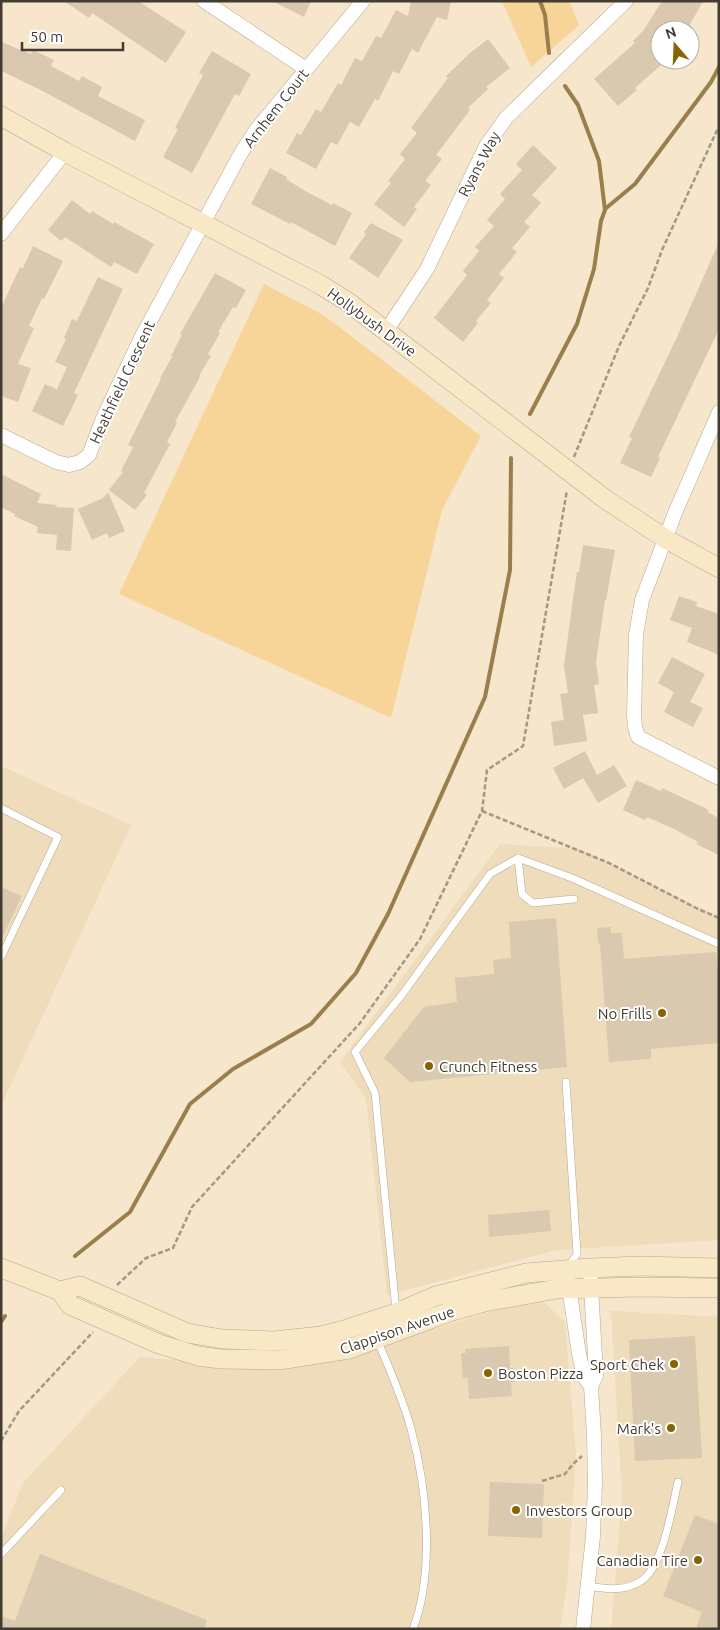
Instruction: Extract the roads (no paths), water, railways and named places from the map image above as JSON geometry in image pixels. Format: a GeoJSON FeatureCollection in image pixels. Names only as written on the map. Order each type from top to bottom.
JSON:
{"type":"FeatureCollection","features":[{"type":"Feature","properties":{"kind":"main road","name":"Hollybush Drive"},"geometry":{"type":"LineString","coordinates":[[1,116],[65,152],[321,285],[348,302],[605,499],[666,539],[719,568]]}},
{"type":"Feature","properties":{"kind":"main road","name":"Clappison Avenue"},"geometry":{"type":"LineString","coordinates":[[60,1291],[80,1286],[187,1333],[222,1339],[267,1341],[321,1336],[361,1326],[436,1296],[571,1262],[590,1268],[669,1266],[719,1268]]}},
{"type":"Feature","properties":{"kind":"main road","name":"Clappison Avenue"},"geometry":{"type":"LineString","coordinates":[[1,1268],[60,1291],[70,1305],[159,1344],[198,1356],[221,1360],[279,1360],[350,1349],[452,1311],[484,1302],[557,1289],[719,1288]]}},
{"type":"Feature","properties":{"kind":"main road"},"geometry":{"type":"LineString","coordinates":[[131,1331],[140,1313]]}},
{"type":"Feature","properties":{"kind":"main road"},"geometry":{"type":"LineString","coordinates":[[265,1361],[267,1341]]}},
{"type":"Feature","properties":{"kind":"street"},"geometry":{"type":"LineString","coordinates":[[204,1],[306,69]]}},
{"type":"Feature","properties":{"kind":"street","name":"Arnhem Court"},"geometry":{"type":"LineString","coordinates":[[202,224],[241,153],[256,130],[363,1]]}},
{"type":"Feature","properties":{"kind":"street","name":"Ryans Way"},"geometry":{"type":"LineString","coordinates":[[386,331],[427,269],[486,146],[506,118],[626,1]]}},
{"type":"Feature","properties":{"kind":"street"},"geometry":{"type":"LineString","coordinates":[[1,234],[65,152]]}},
{"type":"Feature","properties":{"kind":"street","name":"Heathfield Crescent"},"geometry":{"type":"LineString","coordinates":[[1,435],[56,462],[69,464],[80,462],[89,455],[104,416],[142,336],[202,224]]}},
{"type":"Feature","properties":{"kind":"street"},"geometry":{"type":"LineString","coordinates":[[719,412],[675,513],[642,600],[638,617],[634,727],[638,737],[646,742],[719,778]]}},
{"type":"Feature","properties":{"kind":"street"},"geometry":{"type":"LineString","coordinates":[[571,1262],[569,1289],[579,1354],[584,1377],[591,1386]]}},
{"type":"Feature","properties":{"kind":"street"},"geometry":{"type":"LineString","coordinates":[[583,1629],[595,1484],[591,1386],[596,1376],[590,1268]]}},
{"type":"Feature","properties":{"kind":"lane"},"geometry":{"type":"LineString","coordinates":[[1,808],[58,837],[1,957]]}},
{"type":"Feature","properties":{"kind":"lane"},"geometry":{"type":"LineString","coordinates":[[518,858],[522,894],[533,903],[574,899]]}},
{"type":"Feature","properties":{"kind":"lane"},"geometry":{"type":"LineString","coordinates":[[518,858],[572,878],[719,944]]}},
{"type":"Feature","properties":{"kind":"lane"},"geometry":{"type":"LineString","coordinates":[[396,1313],[375,1092],[355,1052],[401,996],[490,874],[518,858]]}},
{"type":"Feature","properties":{"kind":"lane"},"geometry":{"type":"LineString","coordinates":[[566,1082],[571,1262]]}},
{"type":"Feature","properties":{"kind":"lane"},"geometry":{"type":"LineString","coordinates":[[377,1339],[411,1428],[421,1477],[427,1547],[425,1586],[413,1629]]}},
{"type":"Feature","properties":{"kind":"lane"},"geometry":{"type":"LineString","coordinates":[[588,1586],[609,1590],[624,1588],[642,1581],[656,1564],[665,1538],[678,1482]]}},
{"type":"Feature","properties":{"kind":"lane"},"geometry":{"type":"LineString","coordinates":[[1,1554],[61,1490]]}},
{"type":"Feature","properties":{"kind":"waterway"},"geometry":{"type":"LineString","coordinates":[[540,1],[545,15],[549,53]]}},
{"type":"Feature","properties":{"kind":"waterway"},"geometry":{"type":"LineString","coordinates":[[605,209],[635,184],[711,82],[719,67]]}},
{"type":"Feature","properties":{"kind":"waterway"},"geometry":{"type":"LineString","coordinates":[[530,414],[577,324],[594,269],[601,221],[605,210],[599,161],[578,105],[565,86]]}},
{"type":"Feature","properties":{"kind":"waterway"},"geometry":{"type":"LineString","coordinates":[[75,1256],[130,1212],[190,1104],[233,1069],[311,1024],[356,973],[388,914],[485,697],[510,570],[511,458]]}},
{"type":"Feature","properties":{"kind":"waterway"},"geometry":{"type":"LineString","coordinates":[[1,1322],[5,1316]]}},
{"type":"Feature","properties":{"kind":"place","name":"No Frills"},"geometry":{"type":"Point","coordinates":[662,1013]}},
{"type":"Feature","properties":{"kind":"place","name":"Crunch Fitness"},"geometry":{"type":"Point","coordinates":[429,1066]}},
{"type":"Feature","properties":{"kind":"place","name":"Sport Chek"},"geometry":{"type":"Point","coordinates":[674,1364]}},
{"type":"Feature","properties":{"kind":"place","name":"Boston Pizza"},"geometry":{"type":"Point","coordinates":[488,1373]}},
{"type":"Feature","properties":{"kind":"place","name":"Mark's"},"geometry":{"type":"Point","coordinates":[671,1428]}},
{"type":"Feature","properties":{"kind":"place","name":"Investors Group"},"geometry":{"type":"Point","coordinates":[516,1510]}},
{"type":"Feature","properties":{"kind":"place","name":"Canadian Tire"},"geometry":{"type":"Point","coordinates":[698,1560]}}]}
